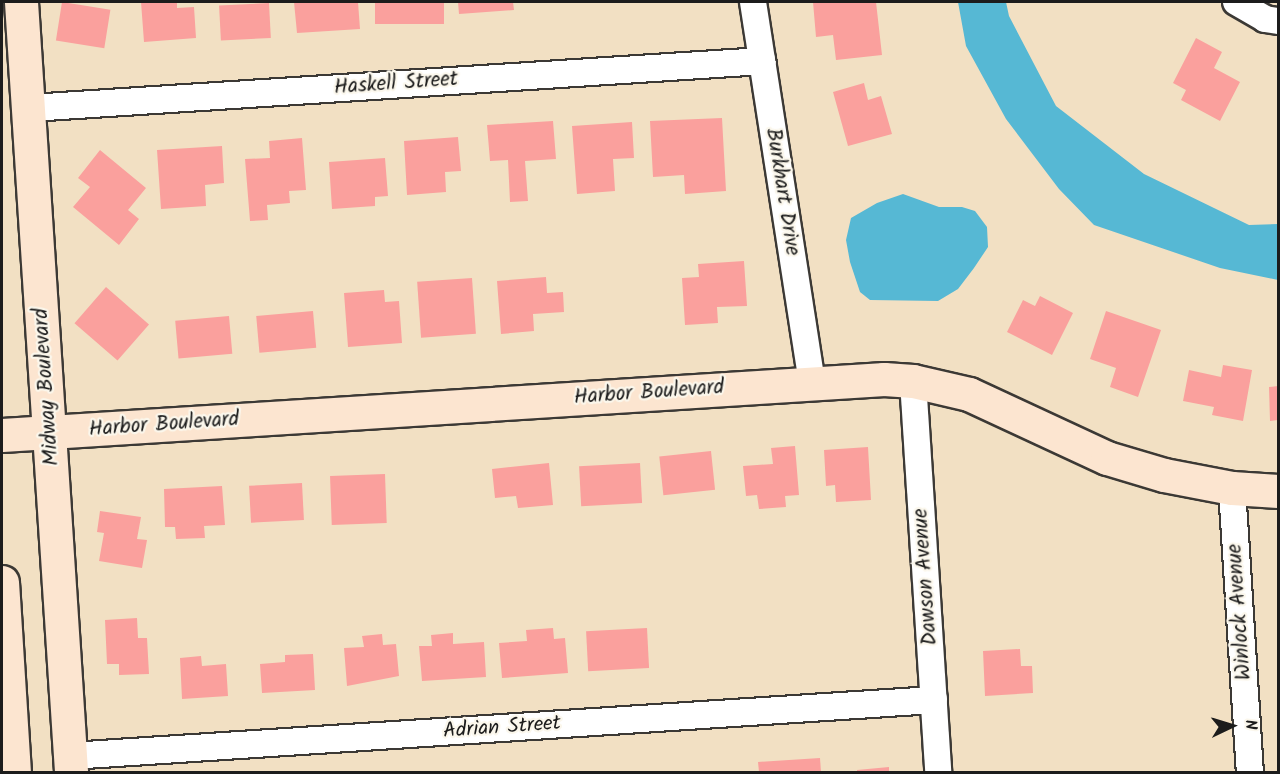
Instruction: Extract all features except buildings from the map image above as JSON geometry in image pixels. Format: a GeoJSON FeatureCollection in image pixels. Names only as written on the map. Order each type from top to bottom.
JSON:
{"type":"FeatureCollection","features":[{"type":"Feature","properties":{"kind":"street","name":"Midway Boulevard"},"geometry":{"type":"LineString","coordinates":[[21,2],[30,108],[70,764]]}},
{"type":"Feature","properties":{"kind":"street","name":"Burkhart Drive"},"geometry":{"type":"LineString","coordinates":[[753,2],[812,383]]}},
{"type":"Feature","properties":{"kind":"street"},"geometry":{"type":"LineString","coordinates":[[1236,2],[1265,18],[1278,21]]}},
{"type":"Feature","properties":{"kind":"street","name":"Haskell Street"},"geometry":{"type":"LineString","coordinates":[[30,108],[762,61]]}},
{"type":"Feature","properties":{"kind":"street","name":"Harbor Boulevard"},"geometry":{"type":"LineString","coordinates":[[2,435],[812,383],[913,381],[969,394],[1107,458],[1164,475],[1233,488],[1278,491]]}},
{"type":"Feature","properties":{"kind":"street","name":"Dawson Avenue"},"geometry":{"type":"LineString","coordinates":[[913,381],[938,772]]}},
{"type":"Feature","properties":{"kind":"street","name":"Winlock Avenue"},"geometry":{"type":"LineString","coordinates":[[1233,488],[1250,772]]}},
{"type":"Feature","properties":{"kind":"street"},"geometry":{"type":"LineString","coordinates":[[2,582],[14,772]]}},
{"type":"Feature","properties":{"kind":"street","name":"Adrian Street"},"geometry":{"type":"LineString","coordinates":[[70,764],[934,700]]}},
{"type":"Feature","properties":{"kind":"water"},"geometry":{"type":"Polygon","coordinates":[[[958,2],[1006,2],[1009,16],[1056,106],[1144,174],[1249,225],[1278,224],[1278,280],[1220,268],[1094,225],[1059,189],[1006,119],[966,46],[958,2]]]}},
{"type":"Feature","properties":{"kind":"water"},"geometry":{"type":"Polygon","coordinates":[[[903,194],[939,207],[962,207],[975,211],[987,227],[988,247],[958,289],[938,301],[870,300],[860,292],[850,262],[846,240],[851,218],[877,203],[903,194]]]}}]}
